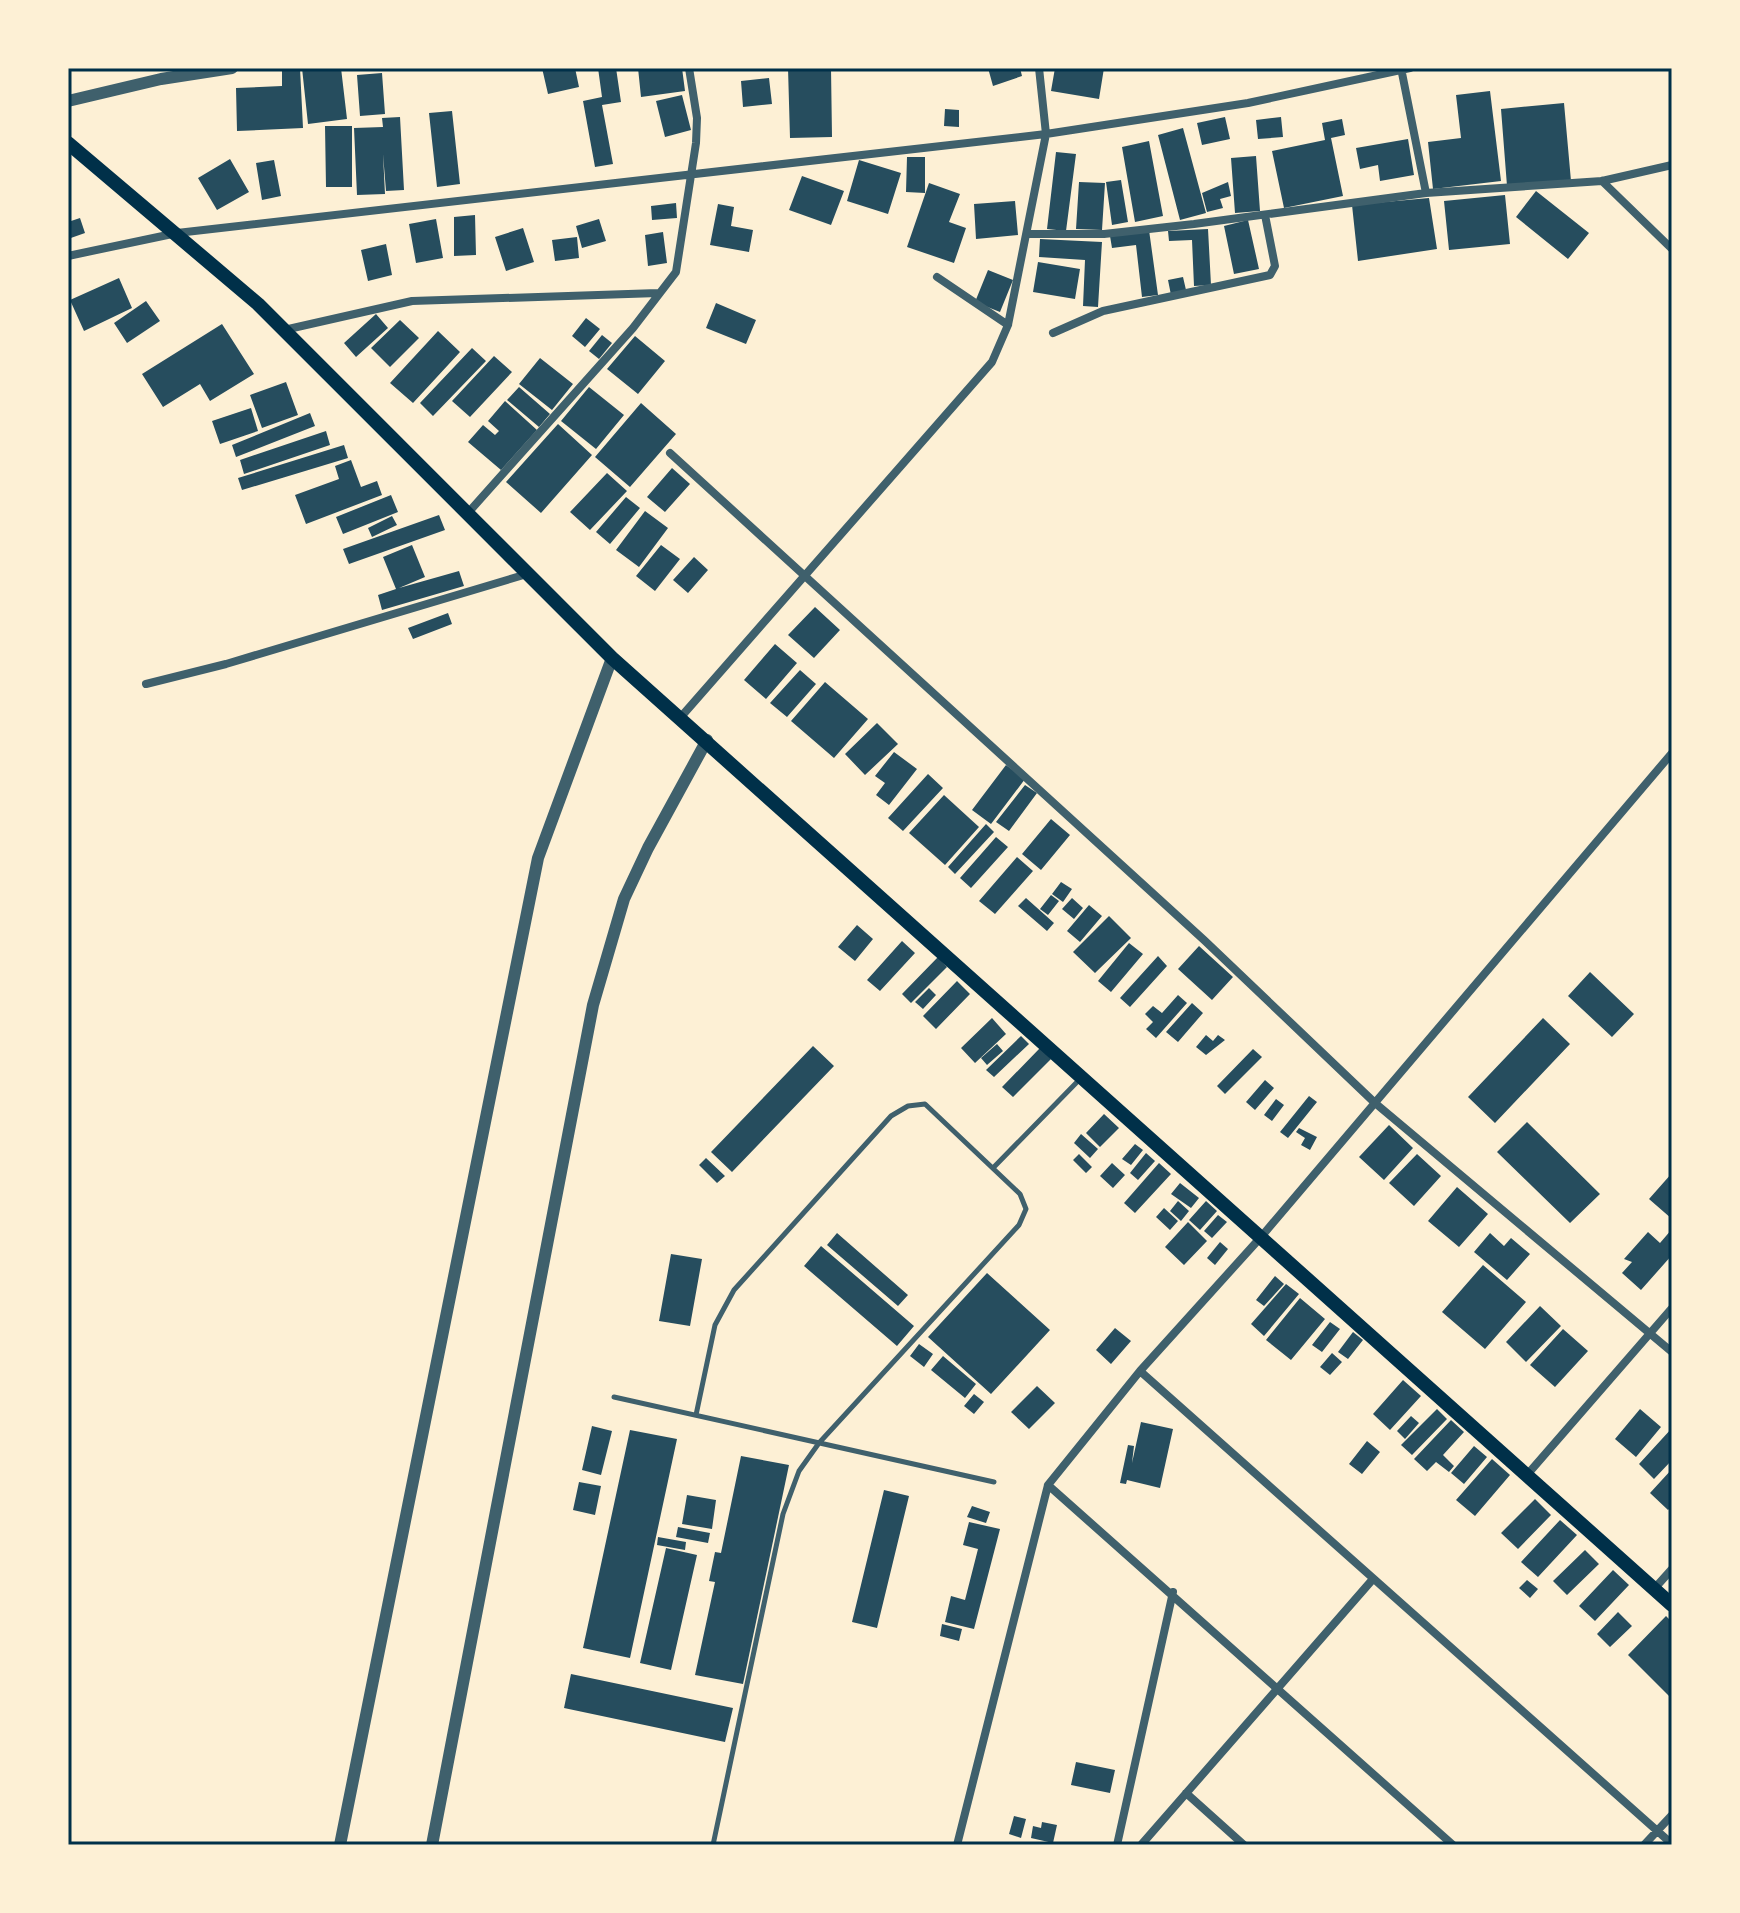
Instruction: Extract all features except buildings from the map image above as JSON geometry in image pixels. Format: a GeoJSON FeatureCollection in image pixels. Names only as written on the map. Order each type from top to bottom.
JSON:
{"type":"FeatureCollection","features":[{"type":"Feature","properties":{"kind":"main road"},"geometry":{"type":"LineString","coordinates":[[68,143],[177,233],[284,330],[612,658],[1672,1605]]}},
{"type":"Feature","properties":{"kind":"street"},"geometry":{"type":"LineString","coordinates":[[68,101],[160,74],[232,68]]}},
{"type":"Feature","properties":{"kind":"street"},"geometry":{"type":"LineString","coordinates":[[467,514],[633,328],[679,264],[697,118],[689,68]]}},
{"type":"Feature","properties":{"kind":"street"},"geometry":{"type":"LineString","coordinates":[[680,718],[992,362],[1008,325],[1046,134],[1039,68]]}},
{"type":"Feature","properties":{"kind":"street"},"geometry":{"type":"LineString","coordinates":[[68,256],[177,233],[1046,134],[1248,103],[1404,68],[1426,193]]}},
{"type":"Feature","properties":{"kind":"street"},"geometry":{"type":"LineString","coordinates":[[1028,234],[1104,234],[1426,193],[1602,181],[1672,165]]}},
{"type":"Feature","properties":{"kind":"street"},"geometry":{"type":"LineString","coordinates":[[1602,181],[1672,249]]}},
{"type":"Feature","properties":{"kind":"street"},"geometry":{"type":"LineString","coordinates":[[1053,333],[1103,311],[1270,275],[1275,262],[1265,215]]}},
{"type":"Feature","properties":{"kind":"street"},"geometry":{"type":"LineString","coordinates":[[937,277],[1008,325]]}},
{"type":"Feature","properties":{"kind":"street"},"geometry":{"type":"LineString","coordinates":[[284,330],[412,301],[658,293]]}},
{"type":"Feature","properties":{"kind":"street"},"geometry":{"type":"LineString","coordinates":[[670,453],[1215,949],[1375,1103],[1672,1352]]}},
{"type":"Feature","properties":{"kind":"street"},"geometry":{"type":"LineString","coordinates":[[146,684],[527,574]]}},
{"type":"Feature","properties":{"kind":"street"},"geometry":{"type":"LineString","coordinates":[[340,1845],[538,858],[612,658]]}},
{"type":"Feature","properties":{"kind":"street"},"geometry":{"type":"LineString","coordinates":[[432,1845],[593,1005],[624,899],[707,740]]}},
{"type":"Feature","properties":{"kind":"street"},"geometry":{"type":"LineString","coordinates":[[957,1845],[1048,1485],[1140,1371],[1261,1237],[1672,753]]}},
{"type":"Feature","properties":{"kind":"street"},"geometry":{"type":"LineString","coordinates":[[1527,1475],[1672,1308]]}},
{"type":"Feature","properties":{"kind":"street"},"geometry":{"type":"LineString","coordinates":[[1140,1371],[1672,1844]]}},
{"type":"Feature","properties":{"kind":"street"},"geometry":{"type":"LineString","coordinates":[[1048,1485],[1173,1592],[1276,1689],[1453,1845]]}},
{"type":"Feature","properties":{"kind":"street"},"geometry":{"type":"LineString","coordinates":[[1654,1589],[1672,1569]]}},
{"type":"Feature","properties":{"kind":"street"},"geometry":{"type":"LineString","coordinates":[[1141,1845],[1373,1579]]}},
{"type":"Feature","properties":{"kind":"street"},"geometry":{"type":"LineString","coordinates":[[1117,1845],[1173,1592]]}},
{"type":"Feature","properties":{"kind":"street"},"geometry":{"type":"LineString","coordinates":[[1186,1793],[1244,1845]]}},
{"type":"Feature","properties":{"kind":"street"},"geometry":{"type":"LineString","coordinates":[[1644,1845],[1672,1815]]}},
{"type":"Feature","properties":{"kind":"lane"},"geometry":{"type":"LineString","coordinates":[[993,1168],[1082,1077]]}},
{"type":"Feature","properties":{"kind":"lane"},"geometry":{"type":"LineString","coordinates":[[696,1415],[715,1325],[734,1290],[891,1116],[908,1106],[925,1104],[1020,1194],[1026,1209],[1019,1225],[819,1443],[799,1471],[783,1514],[713,1845]]}},
{"type":"Feature","properties":{"kind":"lane"},"geometry":{"type":"LineString","coordinates":[[614,1397],[994,1482]]}}]}
